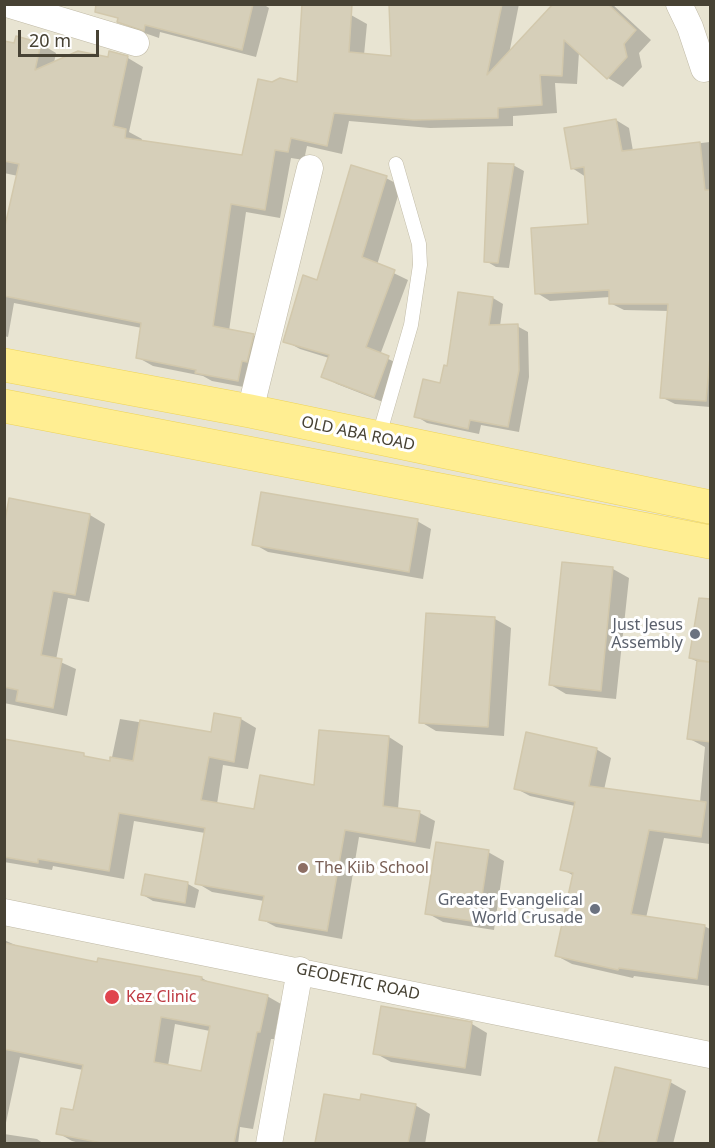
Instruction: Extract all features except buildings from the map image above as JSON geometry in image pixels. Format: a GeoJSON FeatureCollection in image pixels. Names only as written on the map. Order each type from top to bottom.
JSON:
{"type":"FeatureCollection","features":[{"type":"Feature","properties":{"kind":"main road","name":"OLD ABA ROAD"},"geometry":{"type":"LineString","coordinates":[[4,365],[250,411],[711,507]]}},
{"type":"Feature","properties":{"kind":"main road"},"geometry":{"type":"LineString","coordinates":[[4,406],[711,542]]}},
{"type":"Feature","properties":{"kind":"street"},"geometry":{"type":"LineString","coordinates":[[7,4],[136,44]]}},
{"type":"Feature","properties":{"kind":"street"},"geometry":{"type":"LineString","coordinates":[[679,4],[690,27],[704,69]]}},
{"type":"Feature","properties":{"kind":"street"},"geometry":{"type":"LineString","coordinates":[[250,411],[310,168]]}},
{"type":"Feature","properties":{"kind":"street","name":"GEODETIC ROAD"},"geometry":{"type":"LineString","coordinates":[[4,912],[300,970],[711,1055]]}},
{"type":"Feature","properties":{"kind":"street"},"geometry":{"type":"LineString","coordinates":[[269,1143],[300,970]]}},
{"type":"Feature","properties":{"kind":"lane"},"geometry":{"type":"LineString","coordinates":[[378,439],[411,325],[420,265],[419,244],[396,164]]}},
{"type":"Feature","properties":{"kind":"shaded area"},"geometry":{"type":"Polygon","coordinates":[[[5,5],[710,5],[710,1143],[5,1143],[5,5]]]}},
{"type":"Feature","properties":{"kind":"place","name":"Just Jesus Assembly"},"geometry":{"type":"Point","coordinates":[695,634]}},
{"type":"Feature","properties":{"kind":"place","name":"The Kiib School"},"geometry":{"type":"Point","coordinates":[303,868]}},
{"type":"Feature","properties":{"kind":"place","name":"Greater Evangelical World Crusade"},"geometry":{"type":"Point","coordinates":[595,909]}},
{"type":"Feature","properties":{"kind":"place","name":"Kez Clinic"},"geometry":{"type":"Point","coordinates":[112,997]}}]}
